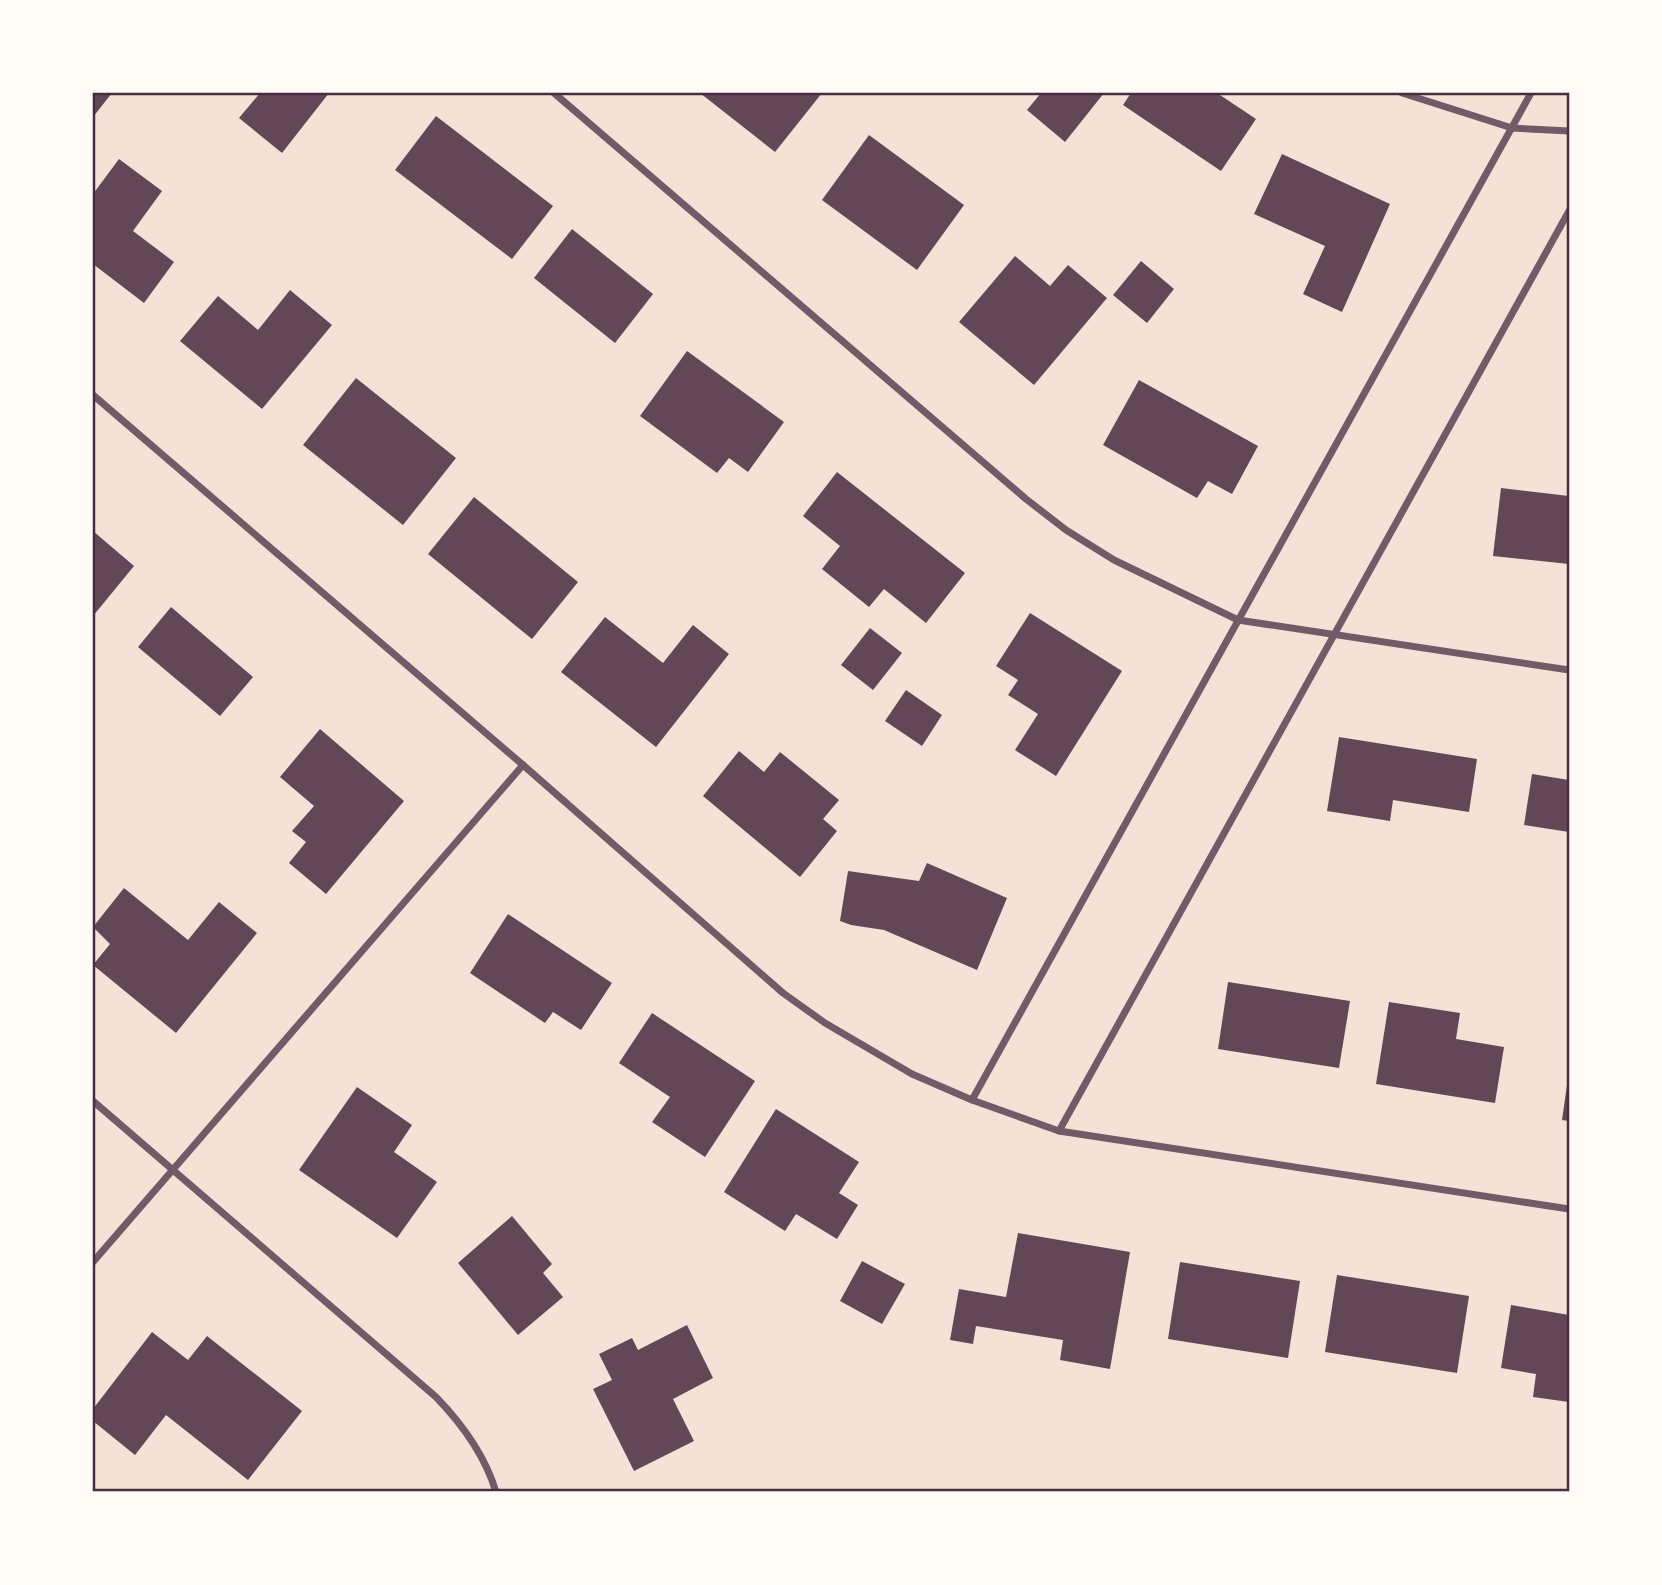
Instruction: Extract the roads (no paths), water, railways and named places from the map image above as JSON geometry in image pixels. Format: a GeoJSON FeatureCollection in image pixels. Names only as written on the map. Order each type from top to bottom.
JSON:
{"type":"FeatureCollection","features":[{"type":"Feature","properties":{"kind":"street"},"geometry":{"type":"LineString","coordinates":[[554,93],[1036,506],[1066,530],[1114,560],[1238,620],[1569,670]]}},
{"type":"Feature","properties":{"kind":"street"},"geometry":{"type":"LineString","coordinates":[[1402,93],[1512,128],[1569,131]]}},
{"type":"Feature","properties":{"kind":"street"},"geometry":{"type":"LineString","coordinates":[[972,1100],[1531,93]]}},
{"type":"Feature","properties":{"kind":"street"},"geometry":{"type":"LineString","coordinates":[[1059,1131],[1569,211]]}},
{"type":"Feature","properties":{"kind":"street"},"geometry":{"type":"LineString","coordinates":[[93,395],[783,993],[825,1023],[912,1074],[972,1100],[1059,1131],[1569,1209]]}},
{"type":"Feature","properties":{"kind":"street"},"geometry":{"type":"LineString","coordinates":[[93,1262],[523,765]]}},
{"type":"Feature","properties":{"kind":"street"},"geometry":{"type":"LineString","coordinates":[[93,1101],[436,1397],[458,1420],[477,1450],[492,1478],[496,1492]]}}]}
